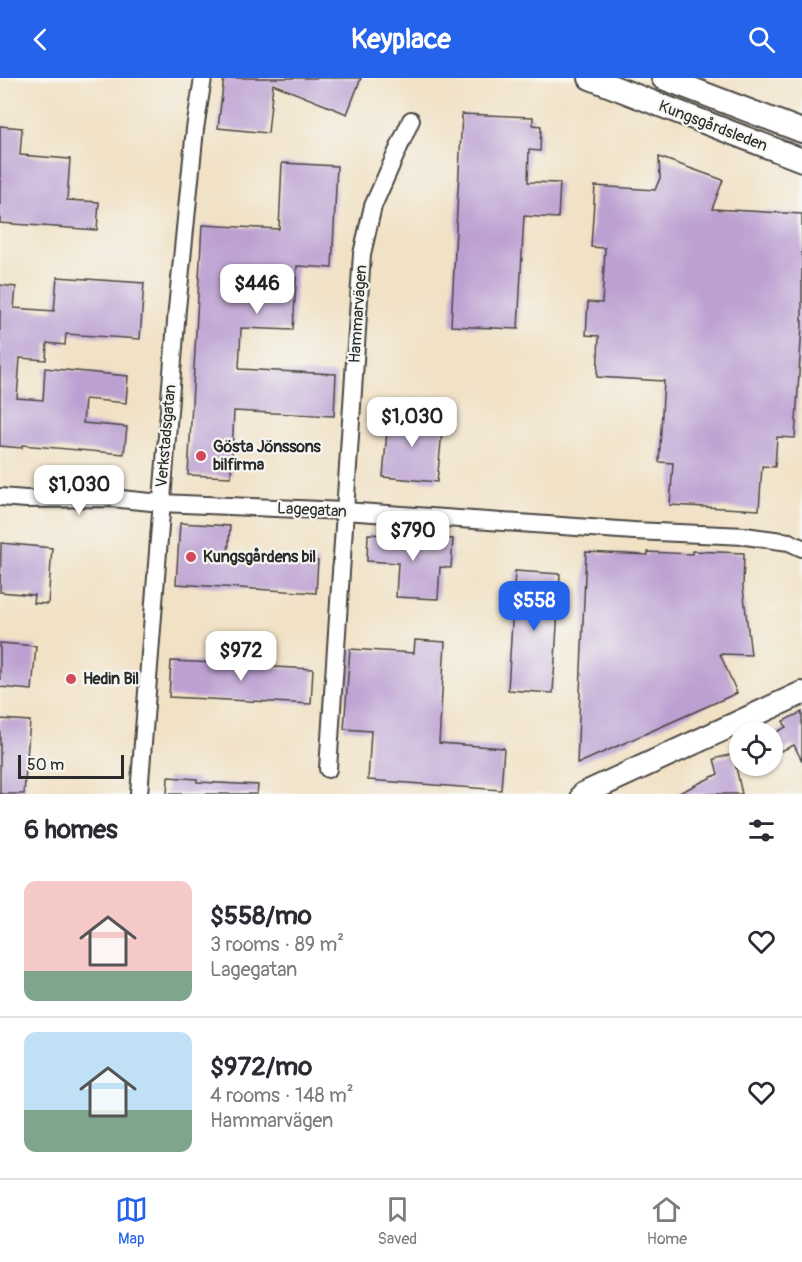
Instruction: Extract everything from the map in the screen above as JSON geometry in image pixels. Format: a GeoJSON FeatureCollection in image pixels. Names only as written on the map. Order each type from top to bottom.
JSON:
{"type":"FeatureCollection","features":[{"type":"Feature","properties":{"kind":"main road","name":"Kungsgårdsleden"},"geometry":{"type":"LineString","coordinates":[[590,78],[802,160]]}},
{"type":"Feature","properties":{"kind":"main road","name":"Kungsgårdsleden"},"geometry":{"type":"LineString","coordinates":[[663,78],[802,131]]}},
{"type":"Feature","properties":{"kind":"main road"},"geometry":{"type":"LineString","coordinates":[[594,792],[802,693]]}},
{"type":"Feature","properties":{"kind":"street","name":"Verkstadsgatan"},"geometry":{"type":"LineString","coordinates":[[140,794],[160,503],[177,309],[195,129],[203,78]]}},
{"type":"Feature","properties":{"kind":"street","name":"Hammarvägen"},"geometry":{"type":"LineString","coordinates":[[328,769],[362,254],[374,206],[411,120]]}},
{"type":"Feature","properties":{"kind":"street","name":"Lagegatan"},"geometry":{"type":"LineString","coordinates":[[0,497],[110,498],[160,503],[344,511],[634,531],[745,536],[789,542],[802,548]]}},
{"type":"Feature","properties":{"kind":"building"},"geometry":{"type":"Polygon","coordinates":[[[224,78],[361,78],[347,114],[273,84],[268,133],[218,128],[224,78]]]}},
{"type":"Feature","properties":{"kind":"building"},"geometry":{"type":"Polygon","coordinates":[[[462,114],[533,117],[533,125],[541,126],[540,151],[529,150],[528,182],[560,183],[558,218],[524,216],[518,329],[451,326],[462,114]]]}},
{"type":"Feature","properties":{"kind":"building"},"geometry":{"type":"Polygon","coordinates":[[[0,126],[22,128],[20,155],[70,159],[67,200],[99,202],[97,230],[0,223],[0,126]]]}},
{"type":"Feature","properties":{"kind":"building"},"geometry":{"type":"Polygon","coordinates":[[[659,157],[723,180],[712,209],[802,214],[802,325],[795,438],[777,437],[775,467],[762,466],[759,510],[670,505],[673,463],[659,462],[664,381],[597,377],[599,336],[586,335],[588,302],[602,303],[605,248],[591,247],[595,186],[655,190],[660,178],[659,157]]]}},
{"type":"Feature","properties":{"kind":"building"},"geometry":{"type":"Polygon","coordinates":[[[282,163],[337,166],[332,268],[297,266],[293,330],[241,328],[239,369],[336,374],[334,416],[234,411],[231,477],[188,475],[202,225],[279,229],[282,163]]]}},
{"type":"Feature","properties":{"kind":"building"},"geometry":{"type":"Polygon","coordinates":[[[57,277],[144,283],[140,339],[66,334],[65,345],[47,343],[46,360],[20,358],[17,398],[43,400],[45,368],[128,376],[126,403],[85,399],[83,423],[127,427],[124,454],[22,445],[22,448],[0,446],[0,285],[16,287],[14,308],[54,311],[57,277]]]}},
{"type":"Feature","properties":{"kind":"building"},"geometry":{"type":"Polygon","coordinates":[[[389,407],[406,408],[406,419],[443,422],[437,482],[383,477],[389,407]]]}},
{"type":"Feature","properties":{"kind":"building"},"geometry":{"type":"Polygon","coordinates":[[[180,523],[230,526],[228,555],[318,561],[316,593],[176,584],[180,523]]]}},
{"type":"Feature","properties":{"kind":"building"},"geometry":{"type":"Polygon","coordinates":[[[368,534],[453,539],[451,568],[440,567],[438,599],[396,597],[398,563],[367,561],[368,534]]]}},
{"type":"Feature","properties":{"kind":"building"},"geometry":{"type":"Polygon","coordinates":[[[1,543],[52,548],[48,604],[33,603],[34,595],[0,592],[1,543]]]}},
{"type":"Feature","properties":{"kind":"building"},"geometry":{"type":"Polygon","coordinates":[[[692,551],[744,553],[743,588],[751,655],[720,654],[737,693],[577,764],[586,552],[648,555],[648,552],[692,554],[692,551]]]}},
{"type":"Feature","properties":{"kind":"building"},"geometry":{"type":"Polygon","coordinates":[[[515,571],[560,574],[553,693],[508,690],[515,571]]]}},
{"type":"Feature","properties":{"kind":"building"},"geometry":{"type":"Polygon","coordinates":[[[415,640],[445,642],[439,743],[504,748],[501,790],[368,780],[371,731],[344,729],[350,649],[414,653],[415,640]]]}},
{"type":"Feature","properties":{"kind":"building"},"geometry":{"type":"Polygon","coordinates":[[[0,643],[36,646],[32,690],[0,687],[0,643]]]}},
{"type":"Feature","properties":{"kind":"building"},"geometry":{"type":"Polygon","coordinates":[[[242,650],[254,650],[253,666],[313,669],[311,704],[169,697],[171,661],[241,664],[242,650]]]}},
{"type":"Feature","properties":{"kind":"building"},"geometry":{"type":"Polygon","coordinates":[[[802,712],[802,761],[794,745],[783,750],[783,729],[786,727],[783,721],[802,712]]]}},
{"type":"Feature","properties":{"kind":"building"},"geometry":{"type":"Polygon","coordinates":[[[0,719],[30,721],[24,794],[0,794],[0,719]]]}},
{"type":"Feature","properties":{"kind":"building"},"geometry":{"type":"Polygon","coordinates":[[[729,755],[729,776],[738,776],[742,794],[677,794],[718,774],[714,759],[729,755]]]}},
{"type":"Feature","properties":{"kind":"building"},"geometry":{"type":"Polygon","coordinates":[[[168,777],[197,779],[197,782],[258,785],[257,794],[167,794],[168,777]]]}},
{"type":"Feature","properties":{"kind":"place","name":"Gösta Jönssons bilfirma"},"geometry":{"type":"Point","coordinates":[201,456]}},
{"type":"Feature","properties":{"kind":"place","name":"Kungsgårdens bil"},"geometry":{"type":"Point","coordinates":[191,557]}},
{"type":"Feature","properties":{"kind":"place","name":"Hedin Bil"},"geometry":{"type":"Point","coordinates":[71,679]}}]}
